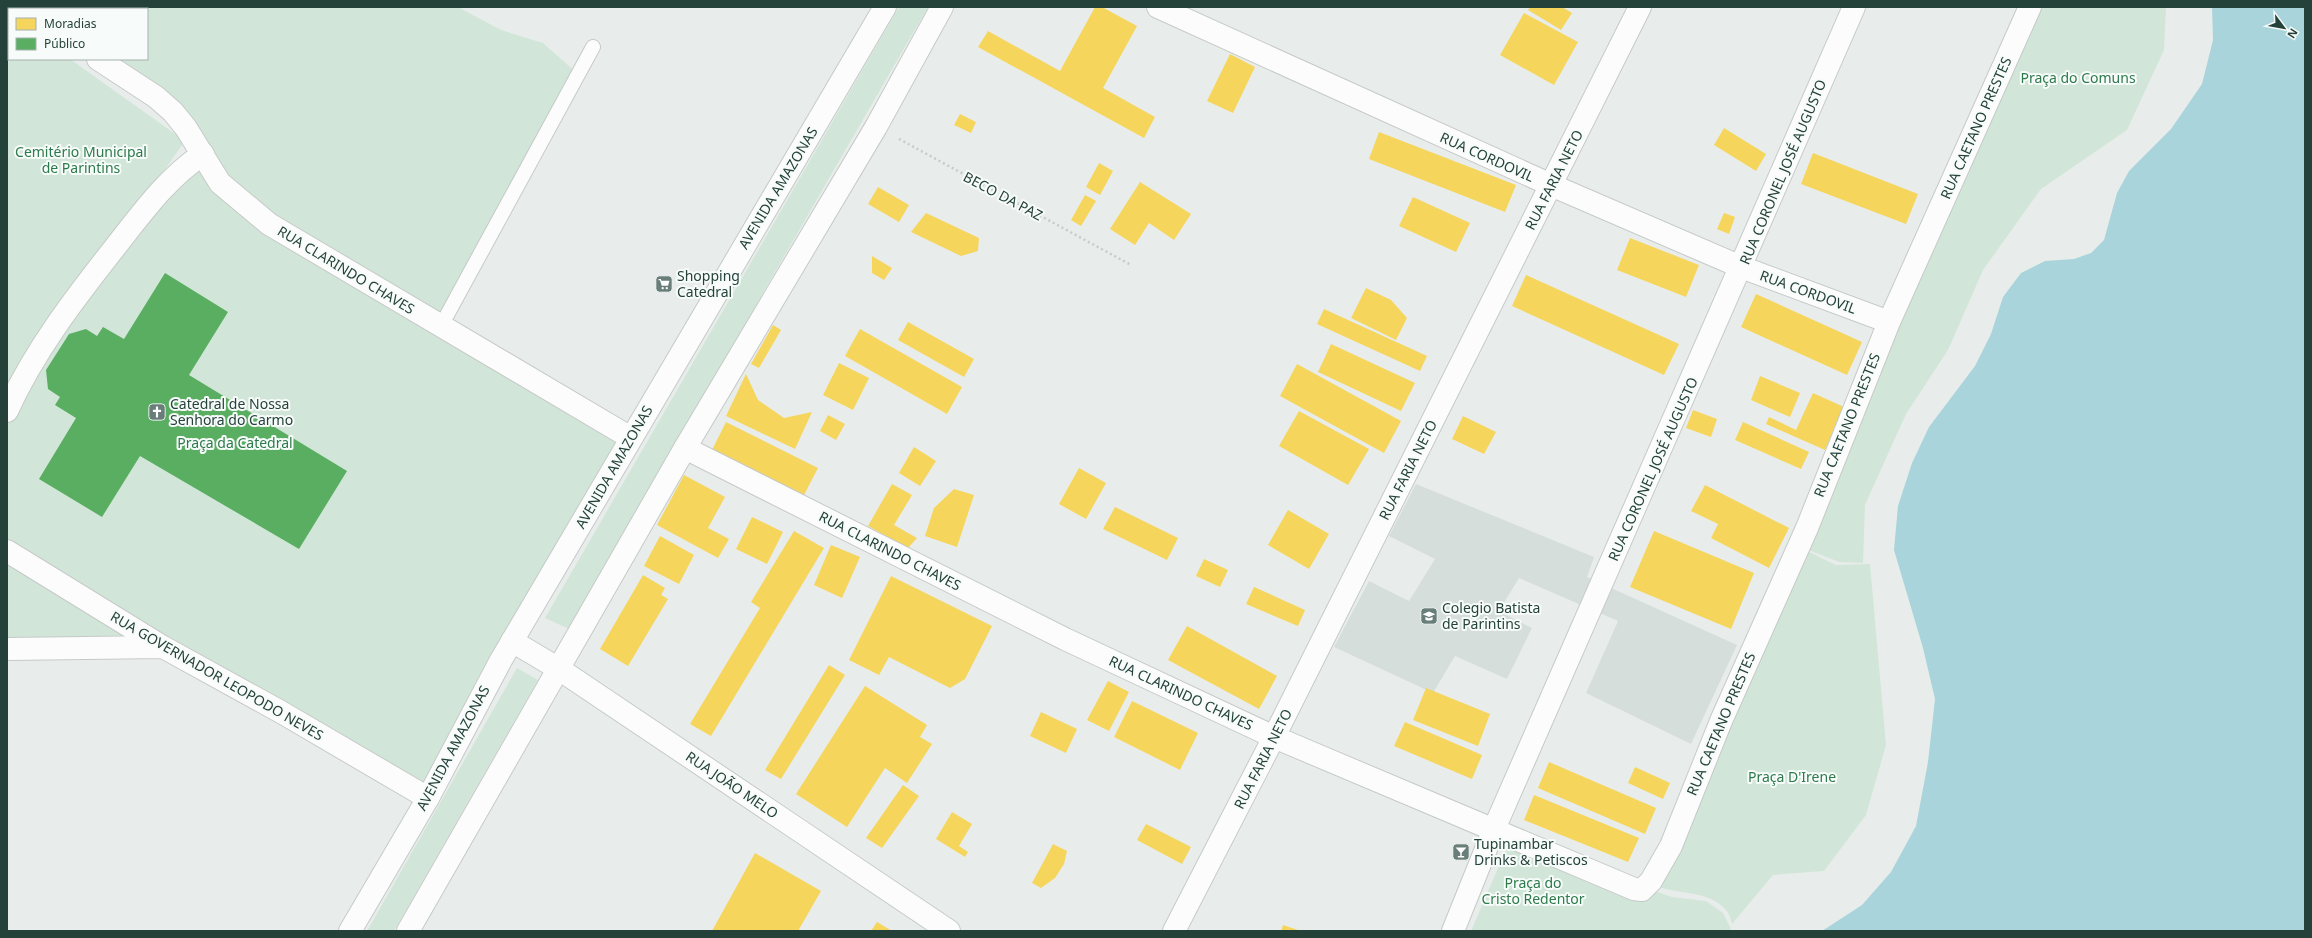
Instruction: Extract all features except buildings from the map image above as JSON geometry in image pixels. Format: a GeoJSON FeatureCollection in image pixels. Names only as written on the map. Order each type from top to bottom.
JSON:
{"type":"FeatureCollection","features":[{"type":"Feature","properties":{"kind":"street","name":"AVENIDA AMAZONAS"},"geometry":{"type":"LineString","coordinates":[[350,931],[428,798],[512,641],[885,7]]}},
{"type":"Feature","properties":{"kind":"street"},"geometry":{"type":"LineString","coordinates":[[408,931],[560,669],[685,448],[876,127],[942,7]]}},
{"type":"Feature","properties":{"kind":"street","name":"RUA CORDOVIL"},"geometry":{"type":"LineString","coordinates":[[1158,7],[1551,186],[1741,267],[1889,322]]}},
{"type":"Feature","properties":{"kind":"street","name":"RUA FARIA NETO"},"geometry":{"type":"LineString","coordinates":[[1174,931],[1274,737],[1640,7]]}},
{"type":"Feature","properties":{"kind":"street","name":"RUA CORONEL JOSÉ AUGUSTO"},"geometry":{"type":"LineString","coordinates":[[1453,931],[1494,830],[1854,7]]}},
{"type":"Feature","properties":{"kind":"street","name":"RUA CAETANO PRESTES"},"geometry":{"type":"LineString","coordinates":[[1671,846],[1721,721],[1806,528],[1889,322],[2030,7]]}},
{"type":"Feature","properties":{"kind":"street","name":"RUA CLARINDO CHAVES"},"geometry":{"type":"LineString","coordinates":[[100,60],[156,97],[168,107],[180,120],[225,188],[269,224],[631,438]]}},
{"type":"Feature","properties":{"kind":"street"},"geometry":{"type":"LineString","coordinates":[[7,411],[19,385],[39,351],[99,267],[173,177],[203,154]]}},
{"type":"Feature","properties":{"kind":"street","name":"RUA CLARINDO CHAVES"},"geometry":{"type":"LineString","coordinates":[[685,448],[1065,639],[1274,737],[1638,890],[1642,890],[1651,881],[1671,846]]}},
{"type":"Feature","properties":{"kind":"street","name":"RUA GOVERNADOR LEOPODO NEVES"},"geometry":{"type":"LineString","coordinates":[[7,551],[163,646],[281,712],[428,798]]}},
{"type":"Feature","properties":{"kind":"street","name":"RUA JOÃO MELO"},"geometry":{"type":"LineString","coordinates":[[512,641],[560,669],[949,931]]}},
{"type":"Feature","properties":{"kind":"street"},"geometry":{"type":"LineString","coordinates":[[7,649],[163,646]]}},
{"type":"Feature","properties":{"kind":"lane"},"geometry":{"type":"LineString","coordinates":[[441,326],[593,47]]}},
{"type":"Feature","properties":{"kind":"path","name":"BECO DA PAZ"},"geometry":{"type":"LineString","coordinates":[[876,127],[1131,265]]}},
{"type":"Feature","properties":{"kind":"shaded area","name":"Colegio Batista de Parintins"},"geometry":{"type":"Polygon","coordinates":[[[1416,484],[1594,557],[1587,577],[1737,645],[1691,744],[1586,693],[1618,621],[1519,578],[1499,611],[1532,628],[1507,679],[1455,656],[1433,693],[1334,647],[1369,581],[1409,601],[1435,559],[1389,536],[1416,484]]]}},
{"type":"Feature","properties":{"kind":"green space","name":"Praça da Catedral"},"geometry":{"type":"Polygon","coordinates":[[[458,7],[501,30],[543,43],[578,74],[442,321],[635,434],[427,796],[164,639],[7,645],[7,413],[40,350],[204,154],[104,60],[148,60],[148,8],[130,8],[458,7]]]}},
{"type":"Feature","properties":{"kind":"green space"},"geometry":{"type":"Polygon","coordinates":[[[899,7],[928,7],[569,629],[545,618],[899,7]]]}},
{"type":"Feature","properties":{"kind":"green space","name":"Praça do Comuns"},"geometry":{"type":"Polygon","coordinates":[[[2037,7],[2166,7],[2164,50],[2127,130],[2041,189],[1983,270],[1948,350],[1906,414],[1865,505],[1863,563],[1839,562],[1806,549],[1834,471],[2037,7]]]}},
{"type":"Feature","properties":{"kind":"green space","name":"Cemitério Municipal de Parintins"},"geometry":{"type":"Polygon","coordinates":[[[7,15],[8,60],[71,60],[185,141],[7,393],[7,15]]]}},
{"type":"Feature","properties":{"kind":"green space","name":"Praça D'Irene"},"geometry":{"type":"Polygon","coordinates":[[[1803,549],[1836,565],[1870,564],[1886,745],[1866,815],[1824,871],[1773,875],[1732,924],[1726,910],[1711,899],[1656,886],[1803,549]]]}},
{"type":"Feature","properties":{"kind":"green space"},"geometry":{"type":"Polygon","coordinates":[[[517,668],[538,680],[394,931],[367,931],[517,668]]]}},
{"type":"Feature","properties":{"kind":"green space","name":"Praça do Cristo Redentor"},"geometry":{"type":"Polygon","coordinates":[[[1510,840],[1672,897],[1706,901],[1723,913],[1731,929],[1730,931],[1471,931],[1510,840]]]}},
{"type":"Feature","properties":{"kind":"water"},"geometry":{"type":"Polygon","coordinates":[[[2212,7],[2305,7],[2305,931],[1822,931],[1862,905],[1891,872],[1916,826],[1928,762],[1935,699],[1923,648],[1894,550],[1898,506],[1912,463],[1929,427],[1975,366],[1991,334],[2003,297],[2021,273],[2045,261],[2074,259],[2091,253],[2104,240],[2117,193],[2129,171],[2171,129],[2202,84],[2213,40],[2212,7]]]}},
{"type":"Feature","properties":{"kind":"place","name":"Shopping Catedral"},"geometry":{"type":"Point","coordinates":[664,284]}},
{"type":"Feature","properties":{"kind":"place","name":"Catedral de Nossa Senhora do Carmo"},"geometry":{"type":"Point","coordinates":[157,412]}},
{"type":"Feature","properties":{"kind":"place","name":"Colegio Batista de Parintins"},"geometry":{"type":"Point","coordinates":[1429,616]}},
{"type":"Feature","properties":{"kind":"place","name":"Tupinambar Drinks & Petiscos"},"geometry":{"type":"Point","coordinates":[1461,852]}}]}
